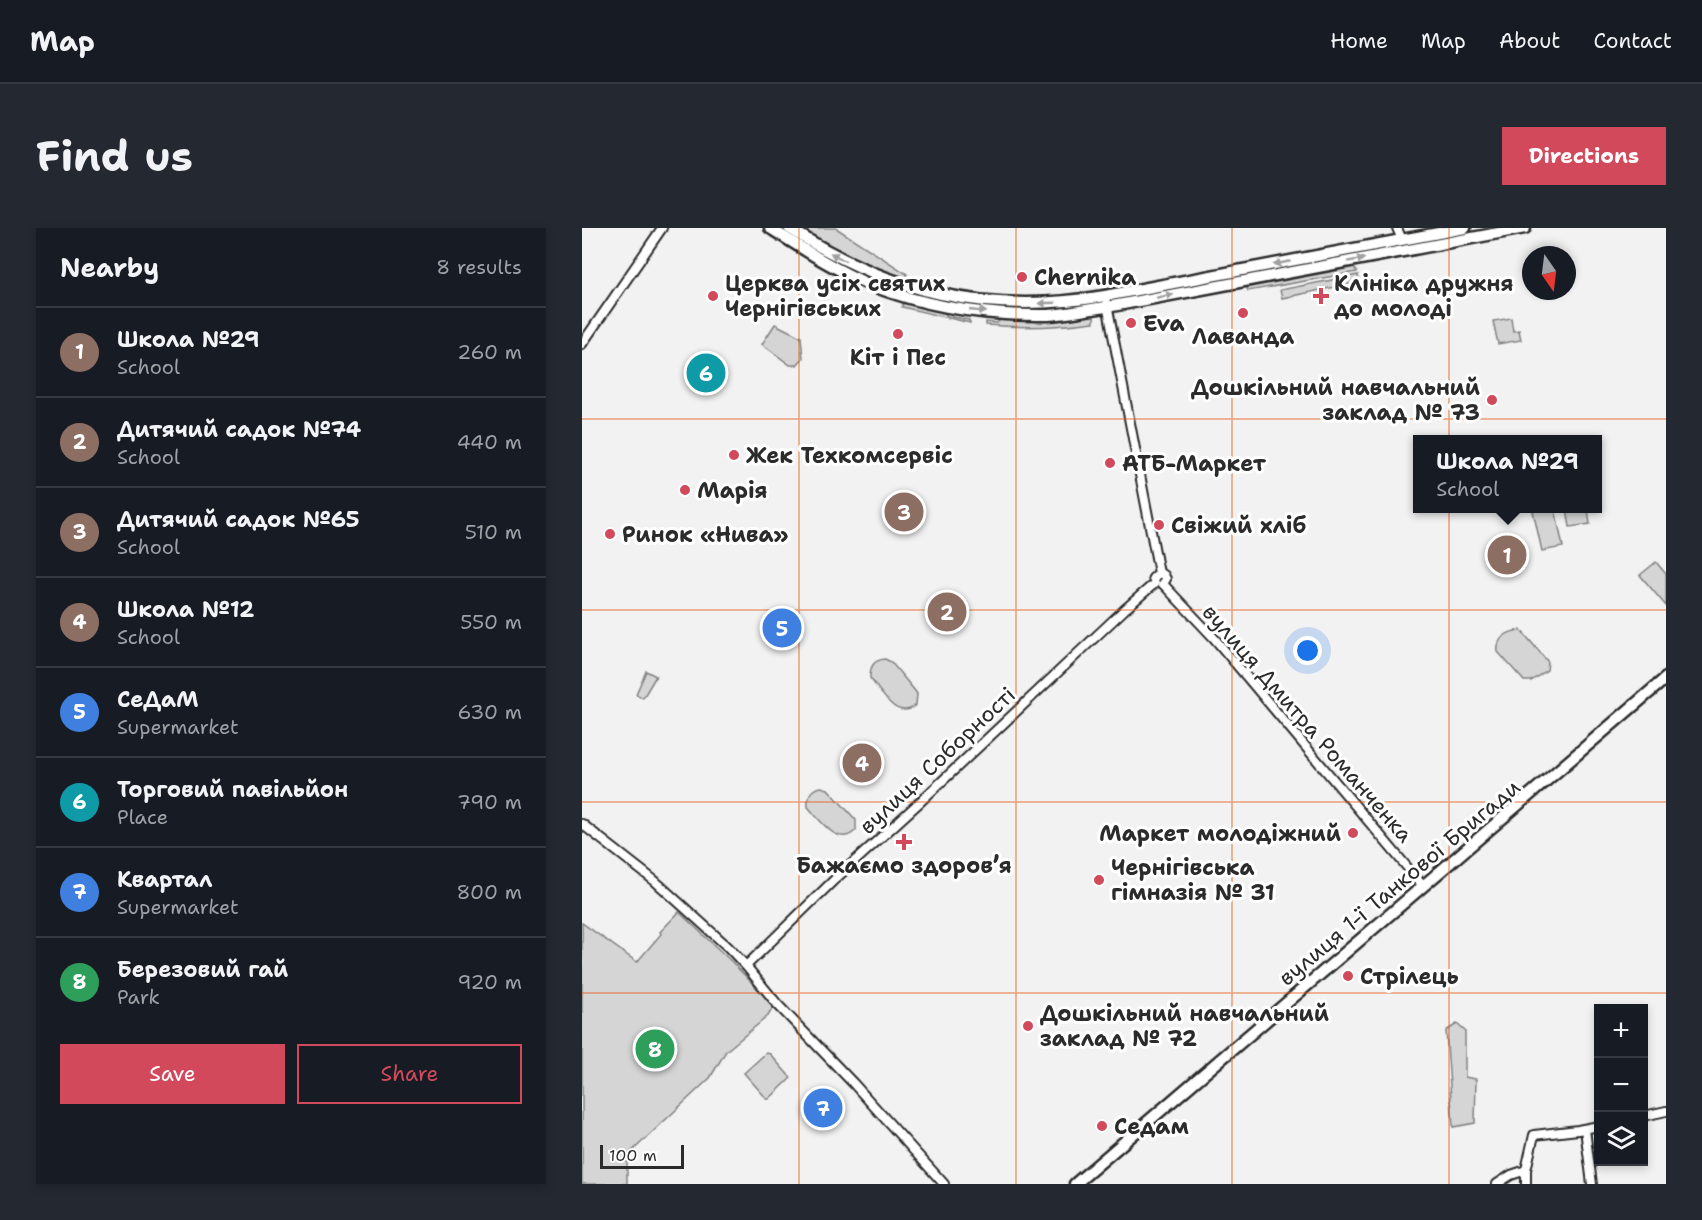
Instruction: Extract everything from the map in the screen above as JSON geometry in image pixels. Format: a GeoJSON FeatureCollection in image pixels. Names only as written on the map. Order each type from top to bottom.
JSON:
{"type":"FeatureCollection","features":[{"type":"Feature","properties":{"kind":"main road"},"geometry":{"type":"LineString","coordinates":[[770,228],[857,278],[903,296],[976,311],[1026,315],[1051,315],[1106,301],[1464,228]]}},
{"type":"Feature","properties":{"kind":"main road"},"geometry":{"type":"LineString","coordinates":[[789,228],[857,267],[886,279],[929,291],[978,300],[1023,303],[1106,301],[1525,228]]}},
{"type":"Feature","properties":{"kind":"main road","name":"вулиця 1-ї Танкової Бригади"},"geometry":{"type":"LineString","coordinates":[[1075,1184],[1666,678]]}},
{"type":"Feature","properties":{"kind":"street"},"geometry":{"type":"LineString","coordinates":[[582,344],[662,228]]}},
{"type":"Feature","properties":{"kind":"street"},"geometry":{"type":"LineString","coordinates":[[1397,228],[1402,240]]}},
{"type":"Feature","properties":{"kind":"street"},"geometry":{"type":"LineString","coordinates":[[1106,301],[1159,573],[1165,577],[1166,581],[1159,584]]}},
{"type":"Feature","properties":{"kind":"street","name":"вулиця Дмитра Романченка"},"geometry":{"type":"LineString","coordinates":[[1159,584],[1214,638],[1423,886]]}},
{"type":"Feature","properties":{"kind":"street","name":"вулиця Соборності"},"geometry":{"type":"LineString","coordinates":[[747,966],[834,880],[915,807],[1116,617],[1159,584]]}},
{"type":"Feature","properties":{"kind":"street"},"geometry":{"type":"LineString","coordinates":[[582,824],[697,917],[747,966],[778,1005],[867,1098],[944,1184]]}},
{"type":"Feature","properties":{"kind":"street"},"geometry":{"type":"LineString","coordinates":[[1648,1115],[1666,1111]]}},
{"type":"Feature","properties":{"kind":"street"},"geometry":{"type":"LineString","coordinates":[[1526,1184],[1526,1170],[1534,1135],[1594,1127]]}},
{"type":"Feature","properties":{"kind":"street"},"geometry":{"type":"LineString","coordinates":[[1585,1129],[1592,1184]]}},
{"type":"Feature","properties":{"kind":"street"},"geometry":{"type":"LineString","coordinates":[[1497,1184],[1510,1174],[1526,1170]]}},
{"type":"Feature","properties":{"kind":"shaded area"},"geometry":{"type":"Polygon","coordinates":[[[803,228],[836,228],[907,274],[906,280],[847,258],[802,230],[803,228]]]}},
{"type":"Feature","properties":{"kind":"shaded area"},"geometry":{"type":"Polygon","coordinates":[[[1354,267],[1357,272],[1248,291],[1246,285],[1354,267]]]}},
{"type":"Feature","properties":{"kind":"shaded area"},"geometry":{"type":"Polygon","coordinates":[[[1358,275],[1359,282],[1282,298],[1280,290],[1358,275]]]}},
{"type":"Feature","properties":{"kind":"shaded area"},"geometry":{"type":"Polygon","coordinates":[[[904,301],[942,310],[947,316],[969,320],[970,323],[902,307],[904,301]]]}},
{"type":"Feature","properties":{"kind":"shaded area"},"geometry":{"type":"Polygon","coordinates":[[[1094,314],[1094,322],[1080,324],[986,325],[986,322],[997,323],[1001,319],[1070,318],[1094,314]]]}},
{"type":"Feature","properties":{"kind":"shaded area"},"geometry":{"type":"Polygon","coordinates":[[[1511,318],[1513,331],[1519,330],[1521,340],[1498,344],[1493,321],[1511,318]]]}},
{"type":"Feature","properties":{"kind":"shaded area"},"geometry":{"type":"Polygon","coordinates":[[[775,324],[801,337],[803,358],[797,365],[790,365],[762,344],[775,324]]]}},
{"type":"Feature","properties":{"kind":"shaded area"},"geometry":{"type":"Polygon","coordinates":[[[1533,513],[1556,513],[1563,547],[1542,551],[1533,513]]]}},
{"type":"Feature","properties":{"kind":"shaded area"},"geometry":{"type":"Polygon","coordinates":[[[1568,513],[1589,513],[1590,524],[1570,527],[1568,513]]]}},
{"type":"Feature","properties":{"kind":"shaded area"},"geometry":{"type":"Polygon","coordinates":[[[1656,562],[1666,574],[1666,606],[1640,575],[1656,562]]]}},
{"type":"Feature","properties":{"kind":"shaded area"},"geometry":{"type":"Polygon","coordinates":[[[1521,630],[1548,662],[1547,670],[1531,681],[1524,681],[1498,652],[1499,642],[1504,636],[1521,630]]]}},
{"type":"Feature","properties":{"kind":"shaded area"},"geometry":{"type":"Polygon","coordinates":[[[885,659],[891,662],[917,694],[916,705],[909,709],[896,708],[884,697],[870,678],[873,665],[885,659]]]}},
{"type":"Feature","properties":{"kind":"shaded area"},"geometry":{"type":"Polygon","coordinates":[[[646,671],[656,676],[643,698],[636,694],[646,671]]]}},
{"type":"Feature","properties":{"kind":"shaded area"},"geometry":{"type":"Polygon","coordinates":[[[821,787],[828,789],[856,820],[856,830],[850,835],[843,836],[830,830],[808,807],[810,794],[814,789],[821,787]]]}},
{"type":"Feature","properties":{"kind":"shaded area"},"geometry":{"type":"Polygon","coordinates":[[[679,912],[774,1006],[768,1016],[726,1051],[710,1078],[627,1156],[627,1184],[582,1184],[582,923],[637,962],[679,912]]]}},
{"type":"Feature","properties":{"kind":"shaded area"},"geometry":{"type":"Polygon","coordinates":[[[1457,1024],[1465,1031],[1465,1077],[1476,1079],[1475,1123],[1453,1127],[1446,1031],[1457,1024]]]}},
{"type":"Feature","properties":{"kind":"shaded area"},"geometry":{"type":"Polygon","coordinates":[[[766,1053],[770,1054],[791,1078],[769,1099],[744,1073],[766,1053]]]}},
{"type":"Feature","properties":{"kind":"place","name":"Chernika"},"geometry":{"type":"Point","coordinates":[1022,277]}},
{"type":"Feature","properties":{"kind":"place","name":"Церква усіх святих Чернігівських"},"geometry":{"type":"Point","coordinates":[713,296]}},
{"type":"Feature","properties":{"kind":"place","name":"Клініка дружня до молоді"},"geometry":{"type":"Point","coordinates":[1321,296]}},
{"type":"Feature","properties":{"kind":"place","name":"Лаванда"},"geometry":{"type":"Point","coordinates":[1243,313]}},
{"type":"Feature","properties":{"kind":"place","name":"Eva"},"geometry":{"type":"Point","coordinates":[1131,323]}},
{"type":"Feature","properties":{"kind":"place","name":"Кіт і Пес"},"geometry":{"type":"Point","coordinates":[898,334]}},
{"type":"Feature","properties":{"kind":"place","name":"Торговий павільйон"},"geometry":{"type":"Point","coordinates":[706,373]}},
{"type":"Feature","properties":{"kind":"place","name":"Дошкільний навчальний заклад № 73"},"geometry":{"type":"Point","coordinates":[1492,400]}},
{"type":"Feature","properties":{"kind":"place","name":"Жек Техкомсервіс"},"geometry":{"type":"Point","coordinates":[734,455]}},
{"type":"Feature","properties":{"kind":"place","name":"АТБ-Маркет"},"geometry":{"type":"Point","coordinates":[1110,463]}},
{"type":"Feature","properties":{"kind":"place","name":"Марія"},"geometry":{"type":"Point","coordinates":[685,490]}},
{"type":"Feature","properties":{"kind":"place","name":"Дитячий садок №65"},"geometry":{"type":"Point","coordinates":[904,512]}},
{"type":"Feature","properties":{"kind":"place","name":"Свіжий хліб"},"geometry":{"type":"Point","coordinates":[1159,525]}},
{"type":"Feature","properties":{"kind":"place","name":"Ринок «Нива»"},"geometry":{"type":"Point","coordinates":[610,534]}},
{"type":"Feature","properties":{"kind":"place","name":"Школа №29"},"geometry":{"type":"Point","coordinates":[1507,555]}},
{"type":"Feature","properties":{"kind":"place","name":"Дитячий садок №74"},"geometry":{"type":"Point","coordinates":[947,612]}},
{"type":"Feature","properties":{"kind":"place","name":"СеДаМ"},"geometry":{"type":"Point","coordinates":[782,628]}},
{"type":"Feature","properties":{"kind":"place","name":"Школа №12"},"geometry":{"type":"Point","coordinates":[862,763]}},
{"type":"Feature","properties":{"kind":"place","name":"Маркет молодіжний"},"geometry":{"type":"Point","coordinates":[1353,833]}},
{"type":"Feature","properties":{"kind":"place","name":"Бажаємо здоровʼя"},"geometry":{"type":"Point","coordinates":[904,842]}},
{"type":"Feature","properties":{"kind":"place","name":"Чернігівська гімназія № 31"},"geometry":{"type":"Point","coordinates":[1099,880]}},
{"type":"Feature","properties":{"kind":"place","name":"Стрілець"},"geometry":{"type":"Point","coordinates":[1348,976]}},
{"type":"Feature","properties":{"kind":"place","name":"Дошкільний навчальний заклад № 72"},"geometry":{"type":"Point","coordinates":[1028,1026]}},
{"type":"Feature","properties":{"kind":"place","name":"Березовий гай"},"geometry":{"type":"Point","coordinates":[655,1049]}},
{"type":"Feature","properties":{"kind":"place","name":"Квартал"},"geometry":{"type":"Point","coordinates":[823,1108]}},
{"type":"Feature","properties":{"kind":"place","name":"Седам"},"geometry":{"type":"Point","coordinates":[1102,1126]}}]}
